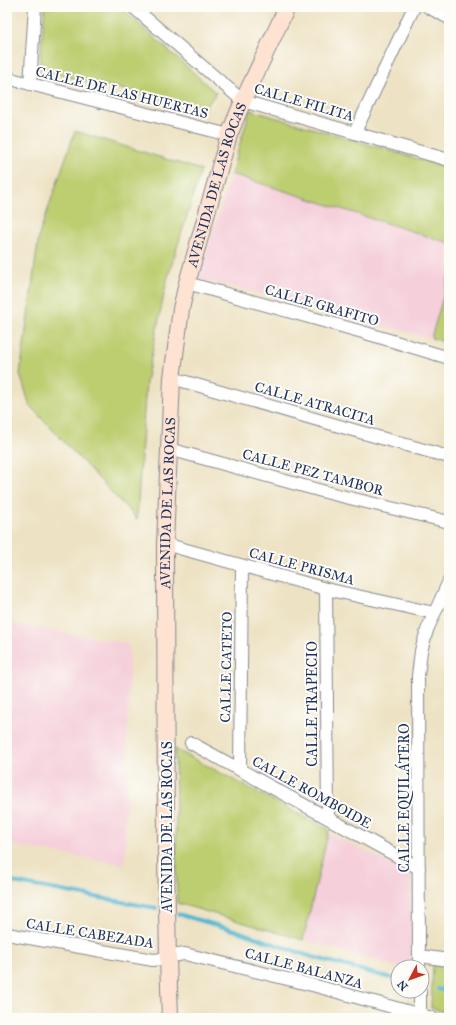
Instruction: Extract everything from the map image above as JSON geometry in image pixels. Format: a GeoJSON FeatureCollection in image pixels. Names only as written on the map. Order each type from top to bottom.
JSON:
{"type":"FeatureCollection","features":[{"type":"Feature","properties":{"kind":"street"},"geometry":{"type":"LineString","coordinates":[[30,84],[35,7]]}},
{"type":"Feature","properties":{"kind":"street","name":"CALLE FILITA"},"geometry":{"type":"LineString","coordinates":[[133,7],[243,101],[448,157]]}},
{"type":"Feature","properties":{"kind":"street"},"geometry":{"type":"LineString","coordinates":[[355,132],[414,7]]}},
{"type":"Feature","properties":{"kind":"street"},"geometry":{"type":"LineString","coordinates":[[428,7],[449,18]]}},
{"type":"Feature","properties":{"kind":"street","name":"AVENIDA DE LAS ROCAS"},"geometry":{"type":"LineString","coordinates":[[170,1018],[167,902],[165,544],[172,378],[181,309],[187,283],[229,135],[284,8]]}},
{"type":"Feature","properties":{"kind":"street","name":"CALLE DE LAS HUERTAS"},"geometry":{"type":"LineString","coordinates":[[7,78],[229,135]]}},
{"type":"Feature","properties":{"kind":"street","name":"CALLE GRAFITO"},"geometry":{"type":"LineString","coordinates":[[187,283],[449,358]]}},
{"type":"Feature","properties":{"kind":"street","name":"CALLE ATRACITA"},"geometry":{"type":"LineString","coordinates":[[172,378],[449,457]]}},
{"type":"Feature","properties":{"kind":"street","name":"CALLE PEZ TAMBOR"},"geometry":{"type":"LineString","coordinates":[[169,449],[329,493],[449,522]]}},
{"type":"Feature","properties":{"kind":"street","name":"CALLE PRISMA"},"geometry":{"type":"LineString","coordinates":[[165,544],[326,589],[434,613]]}},
{"type":"Feature","properties":{"kind":"street","name":"CALLE CATETO"},"geometry":{"type":"LineString","coordinates":[[240,769],[242,566]]}},
{"type":"Feature","properties":{"kind":"street","name":"CALLE EQUILÁTERO"},"geometry":{"type":"LineString","coordinates":[[420,959],[418,676],[421,651],[427,630],[449,581]]}},
{"type":"Feature","properties":{"kind":"street","name":"CALLE TRAPECIO"},"geometry":{"type":"LineString","coordinates":[[326,589],[328,818]]}},
{"type":"Feature","properties":{"kind":"street","name":"CALLE ROMBOIDE"},"geometry":{"type":"LineString","coordinates":[[191,743],[419,868]]}},
{"type":"Feature","properties":{"kind":"street","name":"CALLE CABEZADA"},"geometry":{"type":"LineString","coordinates":[[7,934],[153,960],[168,958]]}},
{"type":"Feature","properties":{"kind":"street","name":"CALLE BALANZA"},"geometry":{"type":"LineString","coordinates":[[168,958],[185,954],[316,986],[420,1013],[432,1018]]}},
{"type":"Feature","properties":{"kind":"street"},"geometry":{"type":"LineString","coordinates":[[430,961],[449,960]]}},
{"type":"Feature","properties":{"kind":"street"},"geometry":{"type":"LineString","coordinates":[[420,999],[420,1013]]}},
{"type":"Feature","properties":{"kind":"shaded area"},"geometry":{"type":"Polygon","coordinates":[[[231,174],[449,243],[449,277],[431,338],[198,278],[231,174]]]}},
{"type":"Feature","properties":{"kind":"shaded area"},"geometry":{"type":"Polygon","coordinates":[[[7,623],[129,644],[125,865],[7,844],[7,623]]]}},
{"type":"Feature","properties":{"kind":"shaded area"},"geometry":{"type":"Polygon","coordinates":[[[328,833],[411,874],[410,959],[390,959],[390,965],[303,940],[328,833]]]}},
{"type":"Feature","properties":{"kind":"green space"},"geometry":{"type":"Polygon","coordinates":[[[45,7],[120,7],[216,93],[205,108],[39,70],[45,7]]]}},
{"type":"Feature","properties":{"kind":"green space"},"geometry":{"type":"Polygon","coordinates":[[[250,110],[449,168],[449,243],[231,174],[250,110]]]}},
{"type":"Feature","properties":{"kind":"green space"},"geometry":{"type":"Polygon","coordinates":[[[75,131],[201,170],[167,280],[146,382],[137,519],[30,406],[20,374],[39,235],[75,131]]]}},
{"type":"Feature","properties":{"kind":"green space"},"geometry":{"type":"Polygon","coordinates":[[[449,277],[449,343],[431,338],[449,277]]]}},
{"type":"Feature","properties":{"kind":"green space"},"geometry":{"type":"Polygon","coordinates":[[[175,749],[329,830],[303,940],[177,903],[175,749]]]}},
{"type":"Feature","properties":{"kind":"green space"},"geometry":{"type":"Polygon","coordinates":[[[433,965],[449,967],[449,1013],[431,1008],[433,965]]]}},
{"type":"Feature","properties":{"kind":"waterway"},"geometry":{"type":"LineString","coordinates":[[7,881],[156,908]]}},
{"type":"Feature","properties":{"kind":"waterway"},"geometry":{"type":"LineString","coordinates":[[178,914],[237,931],[309,956],[390,978]]}},
{"type":"Feature","properties":{"kind":"waterway"},"geometry":{"type":"LineString","coordinates":[[438,989],[449,992]]}}]}
